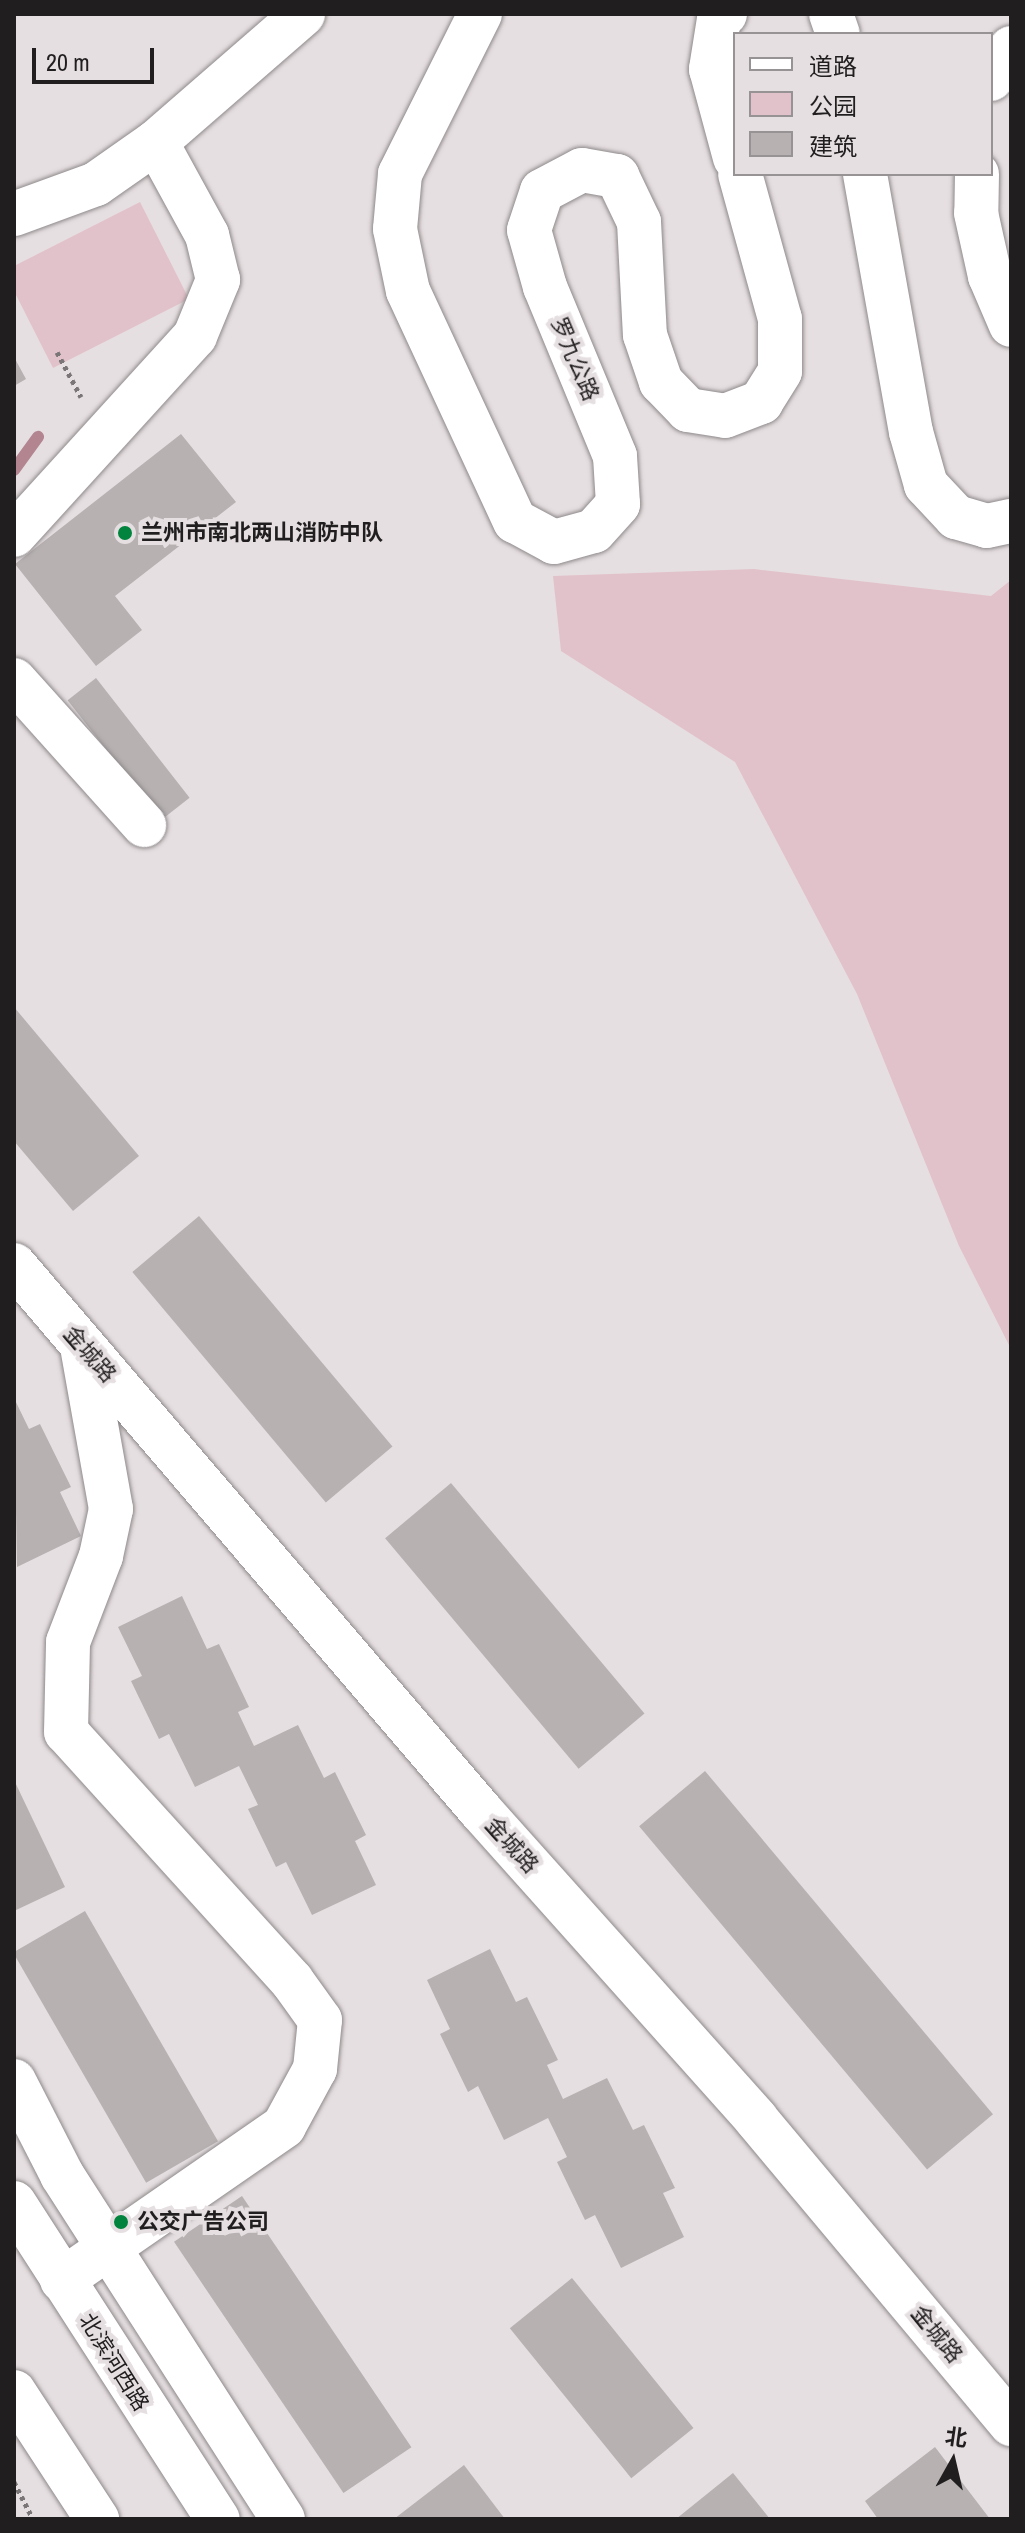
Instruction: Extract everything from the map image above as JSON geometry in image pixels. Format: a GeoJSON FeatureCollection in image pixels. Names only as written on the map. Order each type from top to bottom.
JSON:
{"type":"FeatureCollection","features":[{"type":"Feature","properties":{"kind":"street"},"geometry":{"type":"LineString","coordinates":[[14,214],[96,184],[156,142],[303,14]]}},
{"type":"Feature","properties":{"kind":"street","name":"罗九公路"},"geometry":{"type":"LineString","coordinates":[[480,14],[400,174],[395,229],[408,291],[515,521],[554,542],[594,531],[618,504],[615,456],[545,287],[529,230],[542,191],[582,170],[617,176],[639,222],[645,335],[661,382],[688,410],[725,416],[761,402],[780,371],[780,319],[741,176]]}},
{"type":"Feature","properties":{"kind":"street"},"geometry":{"type":"LineString","coordinates":[[725,14],[719,19],[711,69],[733,151]]}},
{"type":"Feature","properties":{"kind":"street"},"geometry":{"type":"LineString","coordinates":[[993,76],[1011,48]]}},
{"type":"Feature","properties":{"kind":"street"},"geometry":{"type":"LineString","coordinates":[[14,535],[195,336],[218,280],[207,235],[156,142]]}},
{"type":"Feature","properties":{"kind":"street"},"geometry":{"type":"LineString","coordinates":[[865,176],[911,432],[926,485],[956,517],[987,526],[1011,521]]}},
{"type":"Feature","properties":{"kind":"street"},"geometry":{"type":"LineString","coordinates":[[977,176],[981,238],[990,276],[1011,325]]}},
{"type":"Feature","properties":{"kind":"street"},"geometry":{"type":"LineString","coordinates":[[14,680],[144,825]]}},
{"type":"Feature","properties":{"kind":"street","name":"金城路"},"geometry":{"type":"LineString","coordinates":[[14,1265],[481,1811],[756,2119],[1011,2424]]}},
{"type":"Feature","properties":{"kind":"street"},"geometry":{"type":"LineString","coordinates":[[62,2280],[284,2126],[315,2069],[320,2020],[292,1981],[66,1732],[68,1642],[101,1556],[111,1509],[82,1345]]}},
{"type":"Feature","properties":{"kind":"street"},"geometry":{"type":"LineString","coordinates":[[14,2081],[62,2175],[283,2519]]}},
{"type":"Feature","properties":{"kind":"street","name":"北滨河西路"},"geometry":{"type":"LineString","coordinates":[[14,2203],[218,2519]]}},
{"type":"Feature","properties":{"kind":"street"},"geometry":{"type":"LineString","coordinates":[[14,2392],[97,2519]]}},
{"type":"Feature","properties":{"kind":"path"},"geometry":{"type":"LineString","coordinates":[[14,2482],[33,2519]]}},
{"type":"Feature","properties":{"kind":"green space"},"geometry":{"type":"Polygon","coordinates":[[[140,202],[189,299],[53,368],[14,291],[14,266],[140,202]]]}},
{"type":"Feature","properties":{"kind":"green space"},"geometry":{"type":"Polygon","coordinates":[[[754,569],[991,596],[1011,580],[1011,1349],[959,1246],[857,994],[735,762],[561,651],[553,576],[754,569]]]}},
{"type":"Feature","properties":{"kind":"building"},"geometry":{"type":"Polygon","coordinates":[[[14,357],[26,379],[14,386],[14,357]]]}},
{"type":"Feature","properties":{"kind":"building","name":"兰州市南北两山消防中队"},"geometry":{"type":"Polygon","coordinates":[[[181,434],[236,502],[115,596],[142,630],[96,666],[15,564],[181,434]]]}},
{"type":"Feature","properties":{"kind":"building"},"geometry":{"type":"Polygon","coordinates":[[[96,678],[190,798],[161,820],[68,700],[96,678]]]}},
{"type":"Feature","properties":{"kind":"building"},"geometry":{"type":"Polygon","coordinates":[[[14,1007],[139,1156],[73,1211],[14,1141],[14,1007]]]}},
{"type":"Feature","properties":{"kind":"building"},"geometry":{"type":"Polygon","coordinates":[[[199,1216],[392,1447],[326,1503],[132,1272],[199,1216]]]}},
{"type":"Feature","properties":{"kind":"building"},"geometry":{"type":"Polygon","coordinates":[[[14,1398],[29,1429],[40,1424],[71,1487],[60,1492],[81,1536],[17,1567],[14,1398]]]}},
{"type":"Feature","properties":{"kind":"building"},"geometry":{"type":"Polygon","coordinates":[[[451,1483],[644,1714],[579,1769],[385,1538],[451,1483]]]}},
{"type":"Feature","properties":{"kind":"building"},"geometry":{"type":"Polygon","coordinates":[[[182,1596],[207,1649],[219,1644],[249,1707],[238,1712],[254,1746],[298,1725],[324,1778],[335,1772],[366,1835],[355,1841],[376,1885],[312,1915],[286,1862],[276,1867],[248,1809],[258,1805],[239,1766],[195,1787],[169,1734],[159,1739],[131,1681],[142,1676],[118,1627],[182,1596]]]}},
{"type":"Feature","properties":{"kind":"building"},"geometry":{"type":"Polygon","coordinates":[[[705,1771],[993,2114],[927,2169],[639,1826],[705,1771]]]}},
{"type":"Feature","properties":{"kind":"building"},"geometry":{"type":"Polygon","coordinates":[[[14,1780],[65,1887],[14,1911],[14,1780]]]}},
{"type":"Feature","properties":{"kind":"building"},"geometry":{"type":"Polygon","coordinates":[[[85,1911],[218,2141],[146,2183],[14,1954],[85,1911]]]}},
{"type":"Feature","properties":{"kind":"building"},"geometry":{"type":"Polygon","coordinates":[[[490,1949],[516,2002],[527,1997],[558,2060],[547,2065],[563,2099],[607,2078],[633,2130],[644,2125],[675,2188],[663,2193],[684,2237],[621,2268],[595,2215],[585,2220],[557,2162],[567,2157],[548,2118],[504,2140],[478,2086],[468,2092],[440,2034],[450,2029],[427,1980],[490,1949]]]}},
{"type":"Feature","properties":{"kind":"building"},"geometry":{"type":"Polygon","coordinates":[[[242,2196],[411,2447],[343,2493],[174,2242],[242,2196]]]}},
{"type":"Feature","properties":{"kind":"building"},"geometry":{"type":"Polygon","coordinates":[[[572,2278],[693,2428],[631,2478],[510,2328],[572,2278]]]}},
{"type":"Feature","properties":{"kind":"building"},"geometry":{"type":"Polygon","coordinates":[[[935,2447],[990,2519],[878,2519],[865,2501],[935,2447]]]}},
{"type":"Feature","properties":{"kind":"building"},"geometry":{"type":"Polygon","coordinates":[[[464,2465],[505,2519],[394,2519],[464,2465]]]}},
{"type":"Feature","properties":{"kind":"building"},"geometry":{"type":"Polygon","coordinates":[[[733,2473],[770,2519],[676,2519],[733,2473]]]}},
{"type":"Feature","properties":{"kind":"waterway"},"geometry":{"type":"LineString","coordinates":[[14,470],[38,437]]}},
{"type":"Feature","properties":{"kind":"place","name":"兰州市南北两山消防中队"},"geometry":{"type":"Point","coordinates":[125,533]}},
{"type":"Feature","properties":{"kind":"place","name":"公交广告公司"},"geometry":{"type":"Point","coordinates":[121,2222]}}]}
